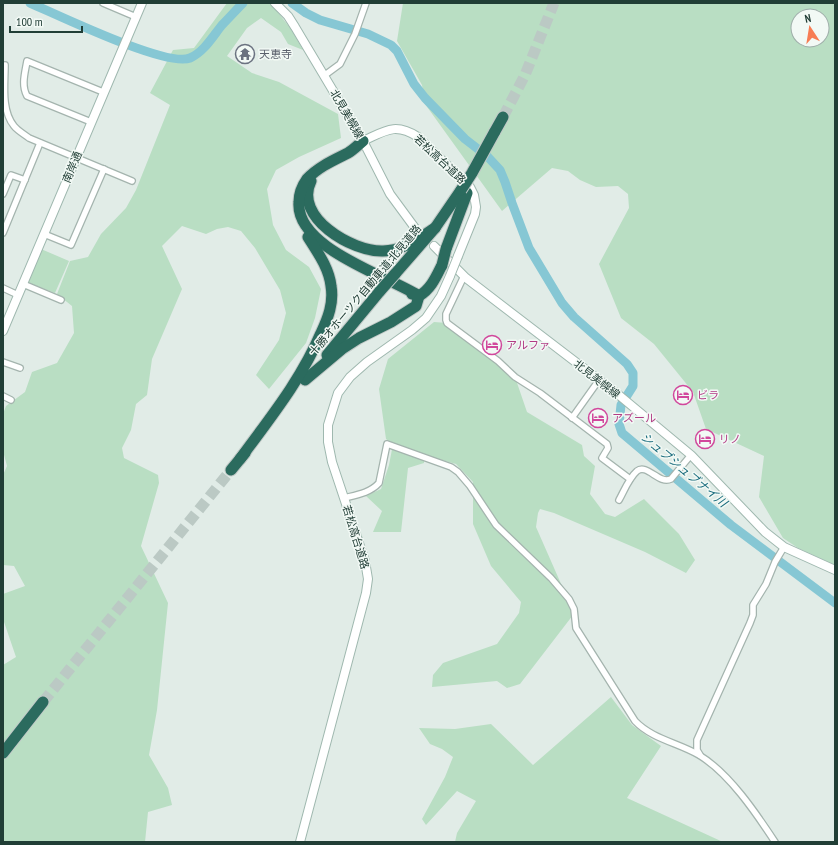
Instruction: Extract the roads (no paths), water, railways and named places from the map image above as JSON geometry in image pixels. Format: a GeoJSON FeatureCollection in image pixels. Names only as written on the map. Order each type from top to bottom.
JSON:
{"type":"FeatureCollection","features":[{"type":"Feature","properties":{"kind":"highway","name":"十勝オホーツク自動車道;北見道路"},"geometry":{"type":"LineString","coordinates":[[231,470],[380,291],[435,228],[464,191],[472,173],[502,120]]}},
{"type":"Feature","properties":{"kind":"highway"},"geometry":{"type":"LineString","coordinates":[[363,141],[350,152],[315,173],[302,186],[298,206],[301,216],[305,225],[314,235],[346,260],[405,287],[419,296]]}},
{"type":"Feature","properties":{"kind":"highway"},"geometry":{"type":"LineString","coordinates":[[240,458],[304,370],[329,316],[332,304],[331,287],[325,265],[298,224],[294,214],[293,198],[297,184],[303,175],[309,170],[347,147],[363,141]]}},
{"type":"Feature","properties":{"kind":"highway"},"geometry":{"type":"LineString","coordinates":[[315,173],[309,184],[308,194],[310,207],[314,216],[326,228],[355,245],[382,252],[396,250],[408,245],[435,228]]}},
{"type":"Feature","properties":{"kind":"highway"},"geometry":{"type":"LineString","coordinates":[[305,380],[342,349],[359,338],[391,322],[416,306],[419,296],[426,292],[442,265],[464,191]]}},
{"type":"Feature","properties":{"kind":"highway"},"geometry":{"type":"LineString","coordinates":[[308,238],[342,262],[374,278],[419,296]]}},
{"type":"Feature","properties":{"kind":"highway"},"geometry":{"type":"LineString","coordinates":[[3,753],[42,702]]}},
{"type":"Feature","properties":{"kind":"main road","name":"南岸通"},"geometry":{"type":"LineString","coordinates":[[3,331],[142,3]]}},
{"type":"Feature","properties":{"kind":"main road","name":"北見美幌線"},"geometry":{"type":"LineString","coordinates":[[275,3],[288,16],[325,75],[363,141],[390,194],[415,228]]}},
{"type":"Feature","properties":{"kind":"main road","name":"若松高台道路"},"geometry":{"type":"LineString","coordinates":[[300,842],[366,593],[368,579],[365,560],[332,462],[328,442],[328,425],[338,393],[350,376],[426,318],[441,296],[476,214],[476,200],[470,187],[418,137],[400,128],[388,130],[363,141]]}},
{"type":"Feature","properties":{"kind":"main road","name":"北見美幌線"},"geometry":{"type":"LineString","coordinates":[[434,246],[464,276],[628,402],[691,455],[765,532],[784,547],[835,570]]}},
{"type":"Feature","properties":{"kind":"street"},"geometry":{"type":"LineString","coordinates":[[325,75],[340,64],[355,34],[366,3]]}},
{"type":"Feature","properties":{"kind":"street"},"geometry":{"type":"LineString","coordinates":[[107,4],[136,17]]}},
{"type":"Feature","properties":{"kind":"street"},"geometry":{"type":"LineString","coordinates":[[91,122],[27,96],[24,90],[24,77],[27,61],[103,92]]}},
{"type":"Feature","properties":{"kind":"street"},"geometry":{"type":"LineString","coordinates":[[5,65],[6,107],[8,118],[14,127],[28,138],[132,181]]}},
{"type":"Feature","properties":{"kind":"street"},"geometry":{"type":"LineString","coordinates":[[3,233],[40,143]]}},
{"type":"Feature","properties":{"kind":"street"},"geometry":{"type":"LineString","coordinates":[[44,234],[71,245],[104,169]]}},
{"type":"Feature","properties":{"kind":"street"},"geometry":{"type":"LineString","coordinates":[[3,194],[11,175],[25,180]]}},
{"type":"Feature","properties":{"kind":"street"},"geometry":{"type":"LineString","coordinates":[[464,276],[446,314],[447,323],[498,361],[515,377],[540,393],[608,444],[608,448],[602,458],[630,480]]}},
{"type":"Feature","properties":{"kind":"street"},"geometry":{"type":"LineString","coordinates":[[23,284],[61,300]]}},
{"type":"Feature","properties":{"kind":"street"},"geometry":{"type":"LineString","coordinates":[[3,288],[18,295]]}},
{"type":"Feature","properties":{"kind":"street"},"geometry":{"type":"LineString","coordinates":[[3,362],[20,368]]}},
{"type":"Feature","properties":{"kind":"street"},"geometry":{"type":"LineString","coordinates":[[572,418],[599,380]]}},
{"type":"Feature","properties":{"kind":"street"},"geometry":{"type":"LineString","coordinates":[[3,396],[11,400]]}},
{"type":"Feature","properties":{"kind":"street"},"geometry":{"type":"LineString","coordinates":[[344,498],[362,494],[375,488],[379,483],[387,444],[451,467],[458,472],[470,486],[496,524],[551,578],[569,599],[574,609],[576,628],[635,721],[651,733],[700,755],[725,775],[762,822],[775,842]]}},
{"type":"Feature","properties":{"kind":"street"},"geometry":{"type":"LineString","coordinates":[[619,500],[630,480],[638,470],[645,470],[664,480],[671,479],[691,455]]}},
{"type":"Feature","properties":{"kind":"street"},"geometry":{"type":"LineString","coordinates":[[700,755],[697,750],[698,740],[750,623],[753,615],[753,605],[766,584],[775,562],[784,547]]}},
{"type":"Feature","properties":{"kind":"waterway","name":"シュブシュブナイ川"},"geometry":{"type":"LineString","coordinates":[[30,3],[136,48],[178,59],[190,58],[200,52],[222,25],[243,3]]}},
{"type":"Feature","properties":{"kind":"waterway","name":"シュブシュブナイ川"},"geometry":{"type":"LineString","coordinates":[[292,3],[306,13],[320,20],[368,34],[391,45],[397,51],[414,84],[425,98],[465,139],[487,156],[500,170],[529,248],[562,303],[574,317],[627,364],[633,373],[633,386],[621,405],[619,424],[622,433],[731,525],[835,603]]}},
{"type":"Feature","properties":{"kind":"tunnel"},"geometry":{"type":"LineString","coordinates":[[503,117],[525,75],[554,3]]}},
{"type":"Feature","properties":{"kind":"tunnel"},"geometry":{"type":"LineString","coordinates":[[43,702],[231,470]]}},
{"type":"Feature","properties":{"kind":"place","name":"天恵寺"},"geometry":{"type":"Point","coordinates":[245,54]}},
{"type":"Feature","properties":{"kind":"place","name":"アルファ"},"geometry":{"type":"Point","coordinates":[492,345]}},
{"type":"Feature","properties":{"kind":"place","name":"ビラ"},"geometry":{"type":"Point","coordinates":[683,395]}},
{"type":"Feature","properties":{"kind":"place","name":"アズール"},"geometry":{"type":"Point","coordinates":[598,418]}},
{"type":"Feature","properties":{"kind":"place","name":"リノ"},"geometry":{"type":"Point","coordinates":[705,439]}}]}
